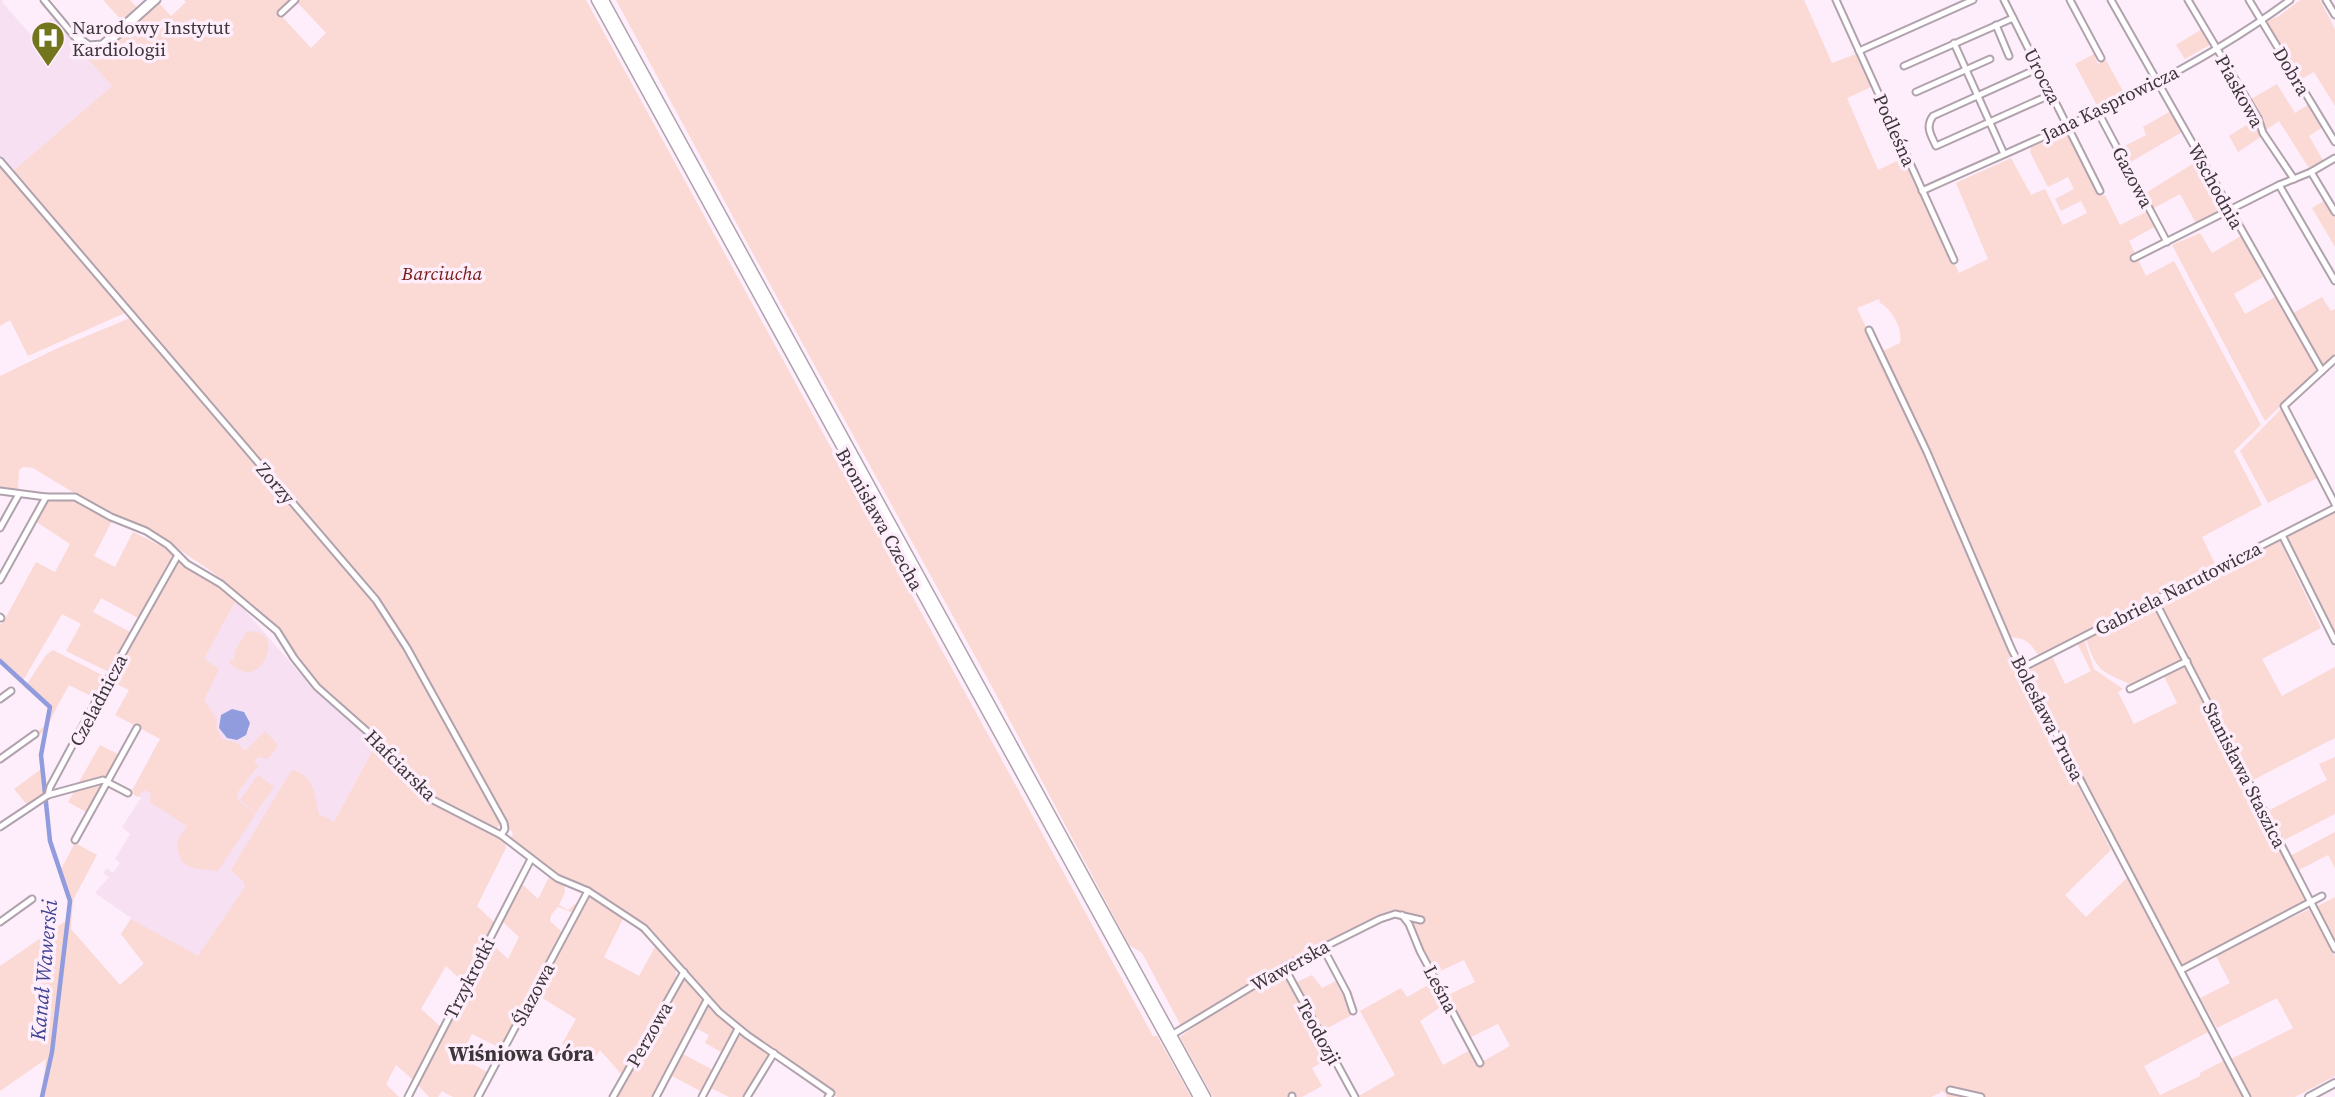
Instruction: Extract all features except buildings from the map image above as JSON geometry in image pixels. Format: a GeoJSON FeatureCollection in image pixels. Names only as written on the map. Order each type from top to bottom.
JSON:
{"type":"FeatureCollection","features":[{"type":"Feature","properties":{"kind":"main road","name":"Bronisława Czecha"},"geometry":{"type":"LineString","coordinates":[[596,0],[1169,1037]]}},
{"type":"Feature","properties":{"kind":"main road","name":"Bronisława Czecha"},"geometry":{"type":"LineString","coordinates":[[604,0],[1169,1037]]}},
{"type":"Feature","properties":{"kind":"main road"},"geometry":{"type":"LineString","coordinates":[[1169,1037],[1198,1097]]}},
{"type":"Feature","properties":{"kind":"main road"},"geometry":{"type":"LineString","coordinates":[[1169,1037],[1206,1097]]}},
{"type":"Feature","properties":{"kind":"street"},"geometry":{"type":"LineString","coordinates":[[44,0],[81,45],[89,49],[100,49],[157,0]]}},
{"type":"Feature","properties":{"kind":"street"},"geometry":{"type":"LineString","coordinates":[[111,40],[151,0]]}},
{"type":"Feature","properties":{"kind":"street"},"geometry":{"type":"LineString","coordinates":[[281,13],[295,0]]}},
{"type":"Feature","properties":{"kind":"street","name":"Podleśna"},"geometry":{"type":"LineString","coordinates":[[1836,0],[1954,260]]}},
{"type":"Feature","properties":{"kind":"street"},"geometry":{"type":"LineString","coordinates":[[1859,51],[1973,0]]}},
{"type":"Feature","properties":{"kind":"street","name":"Urocza"},"geometry":{"type":"LineString","coordinates":[[2004,0],[2100,191]]}},
{"type":"Feature","properties":{"kind":"street"},"geometry":{"type":"LineString","coordinates":[[2070,0],[2101,58]]}},
{"type":"Feature","properties":{"kind":"street","name":"Wschodnia"},"geometry":{"type":"LineString","coordinates":[[2111,0],[2322,371]]}},
{"type":"Feature","properties":{"kind":"street","name":"Piaskowa"},"geometry":{"type":"LineString","coordinates":[[2188,0],[2258,118],[2263,133],[2294,179]]}},
{"type":"Feature","properties":{"kind":"street","name":"Dobra"},"geometry":{"type":"LineString","coordinates":[[2249,0],[2335,142]]}},
{"type":"Feature","properties":{"kind":"street","name":"Jana Kasprowicza"},"geometry":{"type":"LineString","coordinates":[[1922,191],[2068,126],[2157,82],[2262,21],[2290,0]]}},
{"type":"Feature","properties":{"kind":"street"},"geometry":{"type":"LineString","coordinates":[[2326,0],[2335,15]]}},
{"type":"Feature","properties":{"kind":"street"},"geometry":{"type":"LineString","coordinates":[[1904,66],[2013,18]]}},
{"type":"Feature","properties":{"kind":"street"},"geometry":{"type":"LineString","coordinates":[[1996,25],[2009,56]]}},
{"type":"Feature","properties":{"kind":"street"},"geometry":{"type":"LineString","coordinates":[[1954,43],[2004,154]]}},
{"type":"Feature","properties":{"kind":"street"},"geometry":{"type":"LineString","coordinates":[[1916,92],[1990,59]]}},
{"type":"Feature","properties":{"kind":"street"},"geometry":{"type":"LineString","coordinates":[[2039,68],[1931,118],[1928,129],[1936,146],[2052,94]]}},
{"type":"Feature","properties":{"kind":"street","name":"Gazowa"},"geometry":{"type":"LineString","coordinates":[[2098,112],[2167,242]]}},
{"type":"Feature","properties":{"kind":"street"},"geometry":{"type":"LineString","coordinates":[[2134,258],[2335,158]]}},
{"type":"Feature","properties":{"kind":"street","name":"Zorzy"},"geometry":{"type":"LineString","coordinates":[[0,161],[376,600],[402,640],[504,823],[505,828],[501,835]]}},
{"type":"Feature","properties":{"kind":"street"},"geometry":{"type":"LineString","coordinates":[[2311,172],[2335,212]]}},
{"type":"Feature","properties":{"kind":"street"},"geometry":{"type":"LineString","coordinates":[[2279,185],[2335,281]]}},
{"type":"Feature","properties":{"kind":"street","name":"Bolesława Prusa"},"geometry":{"type":"LineString","coordinates":[[1869,330],[1927,452],[2000,624],[2247,1097]]}},
{"type":"Feature","properties":{"kind":"street"},"geometry":{"type":"LineString","coordinates":[[2335,359],[2284,406],[2335,506]]}},
{"type":"Feature","properties":{"kind":"street","name":"Hafciarska"},"geometry":{"type":"LineString","coordinates":[[0,491],[46,497],[75,497],[111,517],[151,534],[187,564],[221,584],[277,631],[317,687],[378,741],[431,799],[501,835],[557,878],[587,891],[645,928],[707,1000],[738,1029],[829,1095]]}},
{"type":"Feature","properties":{"kind":"street"},"geometry":{"type":"LineString","coordinates":[[0,528],[19,494]]}},
{"type":"Feature","properties":{"kind":"street"},"geometry":{"type":"LineString","coordinates":[[0,580],[46,497]]}},
{"type":"Feature","properties":{"kind":"street","name":"Gabriela Narutowicza"},"geometry":{"type":"LineString","coordinates":[[2022,668],[2335,506]]}},
{"type":"Feature","properties":{"kind":"street"},"geometry":{"type":"LineString","coordinates":[[2282,534],[2335,641]]}},
{"type":"Feature","properties":{"kind":"street","name":"Czeladnicza"},"geometry":{"type":"LineString","coordinates":[[46,796],[107,679],[178,555]]}},
{"type":"Feature","properties":{"kind":"street","name":"Stanisława Staszica"},"geometry":{"type":"LineString","coordinates":[[2155,601],[2335,949]]}},
{"type":"Feature","properties":{"kind":"street"},"geometry":{"type":"LineString","coordinates":[[2130,689],[2187,661]]}},
{"type":"Feature","properties":{"kind":"street"},"geometry":{"type":"LineString","coordinates":[[0,699],[11,691]]}},
{"type":"Feature","properties":{"kind":"street"},"geometry":{"type":"LineString","coordinates":[[75,840],[137,729]]}},
{"type":"Feature","properties":{"kind":"street"},"geometry":{"type":"LineString","coordinates":[[0,759],[35,734]]}},
{"type":"Feature","properties":{"kind":"street"},"geometry":{"type":"LineString","coordinates":[[0,827],[46,796],[103,780],[128,793]]}},
{"type":"Feature","properties":{"kind":"street","name":"Trzykrotki"},"geometry":{"type":"LineString","coordinates":[[408,1097],[531,859]]}},
{"type":"Feature","properties":{"kind":"street","name":"Ślazowa"},"geometry":{"type":"LineString","coordinates":[[478,1097],[587,891]]}},
{"type":"Feature","properties":{"kind":"street"},"geometry":{"type":"LineString","coordinates":[[2181,970],[2322,896]]}},
{"type":"Feature","properties":{"kind":"street"},"geometry":{"type":"LineString","coordinates":[[0,922],[32,899]]}},
{"type":"Feature","properties":{"kind":"street"},"geometry":{"type":"LineString","coordinates":[[1402,915],[1421,920]]}},
{"type":"Feature","properties":{"kind":"street","name":"Wawerska"},"geometry":{"type":"LineString","coordinates":[[1169,1037],[1322,946],[1388,916],[1402,915]]}},
{"type":"Feature","properties":{"kind":"street","name":"Leśna"},"geometry":{"type":"LineString","coordinates":[[1402,915],[1409,923],[1420,951],[1480,1063]]}},
{"type":"Feature","properties":{"kind":"street"},"geometry":{"type":"LineString","coordinates":[[1322,946],[1347,993],[1353,1012]]}},
{"type":"Feature","properties":{"kind":"street","name":"Teodozji"},"geometry":{"type":"LineString","coordinates":[[1283,967],[1355,1097]]}},
{"type":"Feature","properties":{"kind":"street","name":"Perzowa"},"geometry":{"type":"LineString","coordinates":[[613,1097],[684,972]]}},
{"type":"Feature","properties":{"kind":"street"},"geometry":{"type":"LineString","coordinates":[[656,1097],[707,1000]]}},
{"type":"Feature","properties":{"kind":"street"},"geometry":{"type":"LineString","coordinates":[[702,1097],[738,1029]]}},
{"type":"Feature","properties":{"kind":"street"},"geometry":{"type":"LineString","coordinates":[[747,1097],[774,1053]]}},
{"type":"Feature","properties":{"kind":"street"},"geometry":{"type":"LineString","coordinates":[[2309,1097],[2335,1083]]}},
{"type":"Feature","properties":{"kind":"street"},"geometry":{"type":"LineString","coordinates":[[1950,1090],[1981,1097]]}},
{"type":"Feature","properties":{"kind":"shaded area","name":"Narodowy Instytut Kardiologii"},"geometry":{"type":"Polygon","coordinates":[[[0,0],[4,0],[2,2],[31,35],[52,18],[112,86],[13,171],[0,156],[0,0]]]}},
{"type":"Feature","properties":{"kind":"shaded area"},"geometry":{"type":"Polygon","coordinates":[[[236,600],[311,686],[376,744],[198,1075],[120,985],[144,963],[121,934],[131,918],[95,893],[109,877],[103,873],[107,868],[113,873],[120,863],[115,859],[130,834],[122,827],[141,798],[131,792],[236,600]]]}},
{"type":"Feature","properties":{"kind":"green space"},"geometry":{"type":"Polygon","coordinates":[[[103,0],[130,0],[139,9],[124,23],[103,0]]]}},
{"type":"Feature","properties":{"kind":"green space","name":"Barciucha"},"geometry":{"type":"Polygon","coordinates":[[[184,0],[290,0],[278,12],[311,48],[326,33],[297,2],[300,0],[586,0],[1153,1036],[1157,1036],[1191,1097],[837,1097],[719,1012],[649,929],[634,918],[557,877],[511,837],[513,834],[395,623],[360,577],[13,171],[112,86],[80,50],[99,53],[159,3],[171,16],[186,2],[184,0]]]}},
{"type":"Feature","properties":{"kind":"green space"},"geometry":{"type":"Polygon","coordinates":[[[616,0],[1804,0],[1832,63],[1856,54],[1871,87],[1847,98],[1878,170],[1903,158],[1959,273],[1988,259],[1956,183],[2011,158],[2031,195],[2045,189],[2063,225],[2087,213],[2081,201],[2061,211],[2055,199],[2074,189],[2068,177],[2048,187],[2030,152],[2032,145],[2066,131],[2100,196],[2105,195],[2120,225],[2148,211],[2156,226],[2129,241],[2146,276],[2174,261],[2261,425],[2234,451],[2262,505],[2202,537],[2216,566],[2038,655],[2027,642],[2010,637],[1881,352],[1900,343],[1896,320],[1879,299],[1857,308],[1924,452],[2015,664],[2111,850],[2065,895],[2086,917],[2127,878],[2208,1032],[2144,1066],[2160,1095],[2200,1076],[2200,1073],[2225,1060],[2245,1097],[1947,1097],[1940,1091],[1931,1097],[1357,1097],[1395,1075],[1360,1011],[1401,988],[1407,997],[1432,983],[1445,1004],[1420,1021],[1443,1065],[1472,1049],[1480,1063],[1510,1046],[1498,1024],[1469,1038],[1446,996],[1475,982],[1464,960],[1434,974],[1401,913],[1391,910],[1284,965],[1181,1026],[1142,953],[1129,945],[991,685],[616,0]]]}},
{"type":"Feature","properties":{"kind":"green space"},"geometry":{"type":"Polygon","coordinates":[[[2300,0],[2320,0],[2335,29],[2335,106],[2314,72],[2300,80],[2267,26],[2268,21],[2300,0]]]}},
{"type":"Feature","properties":{"kind":"green space"},"geometry":{"type":"Polygon","coordinates":[[[2202,29],[2211,44],[2185,59],[2176,45],[2202,29]]]}},
{"type":"Feature","properties":{"kind":"green space"},"geometry":{"type":"Polygon","coordinates":[[[2096,53],[2098,64],[2106,60],[2125,95],[2098,107],[2075,64],[2096,53]]]}},
{"type":"Feature","properties":{"kind":"green space"},"geometry":{"type":"Polygon","coordinates":[[[2277,84],[2295,113],[2309,104],[2323,127],[2309,136],[2324,162],[2309,168],[2279,121],[2266,130],[2251,99],[2277,84]]]}},
{"type":"Feature","properties":{"kind":"green space"},"geometry":{"type":"Polygon","coordinates":[[[2171,111],[2182,132],[2129,163],[2121,148],[2146,135],[2143,127],[2171,111]]]}},
{"type":"Feature","properties":{"kind":"green space"},"geometry":{"type":"Polygon","coordinates":[[[2256,119],[2262,136],[2238,152],[2229,136],[2256,119]]]}},
{"type":"Feature","properties":{"kind":"green space"},"geometry":{"type":"Polygon","coordinates":[[[2199,160],[2225,209],[2197,225],[2180,194],[2152,209],[2144,194],[2199,160]]]}},
{"type":"Feature","properties":{"kind":"green space"},"geometry":{"type":"Polygon","coordinates":[[[0,168],[127,312],[28,356],[10,320],[0,326],[0,168]]]}},
{"type":"Feature","properties":{"kind":"green space"},"geometry":{"type":"Polygon","coordinates":[[[2325,200],[2335,217],[2335,247],[2312,208],[2325,200]]]}},
{"type":"Feature","properties":{"kind":"green space"},"geometry":{"type":"Polygon","coordinates":[[[2200,233],[2212,253],[2241,236],[2263,277],[2234,294],[2245,314],[2275,297],[2286,317],[2322,297],[2331,311],[2335,309],[2335,354],[2265,421],[2172,245],[2200,233]]]}},
{"type":"Feature","properties":{"kind":"green space"},"geometry":{"type":"Polygon","coordinates":[[[130,318],[343,565],[388,623],[501,823],[496,829],[433,798],[370,730],[338,704],[258,610],[211,571],[144,526],[107,513],[33,468],[23,467],[19,470],[18,490],[0,488],[0,376],[130,318]]]}},
{"type":"Feature","properties":{"kind":"green space"},"geometry":{"type":"Polygon","coordinates":[[[2282,408],[2319,477],[2268,503],[2240,451],[2282,408]]]}},
{"type":"Feature","properties":{"kind":"green space"},"geometry":{"type":"Polygon","coordinates":[[[71,499],[112,521],[94,556],[115,567],[133,532],[171,551],[172,556],[138,618],[101,598],[93,612],[130,632],[109,672],[66,651],[81,624],[62,614],[21,684],[0,664],[0,625],[36,562],[55,572],[70,544],[35,521],[47,500],[71,499]]]}},
{"type":"Feature","properties":{"kind":"green space"},"geometry":{"type":"Polygon","coordinates":[[[2335,512],[2335,634],[2286,537],[2335,512]]]}},
{"type":"Feature","properties":{"kind":"green space"},"geometry":{"type":"Polygon","coordinates":[[[2280,541],[2321,628],[2262,659],[2282,696],[2335,667],[2335,738],[2251,781],[2159,603],[2280,541]]]}},
{"type":"Feature","properties":{"kind":"green space"},"geometry":{"type":"Polygon","coordinates":[[[178,560],[236,600],[204,659],[219,669],[204,700],[217,719],[216,728],[222,739],[237,743],[245,751],[265,731],[278,745],[267,759],[259,757],[254,761],[258,766],[237,793],[239,801],[256,813],[218,871],[184,864],[177,842],[187,826],[150,802],[151,794],[144,790],[138,797],[131,793],[160,739],[115,715],[129,690],[110,681],[178,560]]]}},
{"type":"Feature","properties":{"kind":"green space"},"geometry":{"type":"Polygon","coordinates":[[[2152,604],[2181,661],[2132,685],[2113,677],[2097,664],[2086,639],[2152,604]]]}},
{"type":"Feature","properties":{"kind":"green space"},"geometry":{"type":"Polygon","coordinates":[[[247,631],[261,634],[268,644],[263,662],[250,672],[241,671],[229,663],[230,660],[234,662],[235,651],[247,631]]]}},
{"type":"Feature","properties":{"kind":"green space"},"geometry":{"type":"Polygon","coordinates":[[[2084,639],[2094,669],[2123,689],[2118,692],[2134,724],[2177,703],[2164,676],[2185,666],[2306,901],[2182,966],[2025,670],[2052,656],[2065,684],[2091,671],[2077,643],[2084,639]]]}},
{"type":"Feature","properties":{"kind":"green space"},"geometry":{"type":"Polygon","coordinates":[[[53,650],[106,677],[95,698],[69,685],[45,736],[43,759],[46,788],[39,799],[29,807],[14,789],[40,770],[43,733],[36,733],[46,725],[49,708],[23,686],[46,655],[53,650]]]}},
{"type":"Feature","properties":{"kind":"green space"},"geometry":{"type":"Polygon","coordinates":[[[376,744],[420,790],[504,840],[506,848],[477,906],[495,923],[465,984],[446,966],[421,1009],[442,1028],[413,1080],[396,1065],[386,1084],[399,1097],[41,1097],[46,1059],[0,1091],[0,966],[64,922],[67,924],[68,898],[59,873],[75,843],[97,855],[73,900],[71,929],[120,985],[144,964],[121,934],[131,919],[198,956],[245,887],[243,881],[231,870],[292,770],[310,782],[320,817],[322,815],[334,822],[376,744]]]}},
{"type":"Feature","properties":{"kind":"green space"},"geometry":{"type":"Polygon","coordinates":[[[100,745],[120,755],[107,778],[78,784],[100,745]]]}},
{"type":"Feature","properties":{"kind":"green space"},"geometry":{"type":"Polygon","coordinates":[[[2335,757],[2335,814],[2282,841],[2266,812],[2327,780],[2319,764],[2335,757]]]}},
{"type":"Feature","properties":{"kind":"green space"},"geometry":{"type":"Polygon","coordinates":[[[258,775],[274,787],[256,812],[240,800],[258,775]]]}},
{"type":"Feature","properties":{"kind":"green space"},"geometry":{"type":"Polygon","coordinates":[[[104,784],[88,813],[68,802],[74,792],[104,784]]]}},
{"type":"Feature","properties":{"kind":"green space"},"geometry":{"type":"Polygon","coordinates":[[[2335,832],[2335,868],[2328,855],[2297,871],[2290,856],[2335,832]]]}},
{"type":"Feature","properties":{"kind":"green space"},"geometry":{"type":"Polygon","coordinates":[[[550,875],[564,882],[565,892],[559,905],[568,910],[581,899],[574,913],[558,907],[551,915],[550,921],[563,933],[502,1049],[472,1034],[460,1057],[489,1073],[476,1097],[453,1097],[442,1091],[438,1097],[429,1097],[418,1085],[491,943],[508,959],[519,937],[502,921],[522,884],[538,899],[550,875]]]}},
{"type":"Feature","properties":{"kind":"green space"},"geometry":{"type":"Polygon","coordinates":[[[589,892],[623,919],[604,957],[639,976],[655,947],[634,925],[662,948],[676,972],[676,980],[623,1076],[600,1050],[593,1060],[562,1044],[576,1019],[536,994],[589,892]]]}},
{"type":"Feature","properties":{"kind":"green space"},"geometry":{"type":"Polygon","coordinates":[[[2335,897],[2335,943],[2316,907],[2335,897]]]}},
{"type":"Feature","properties":{"kind":"green space"},"geometry":{"type":"Polygon","coordinates":[[[2310,909],[2335,956],[2335,1076],[2295,1097],[2249,1097],[2229,1060],[2293,1028],[2277,998],[2217,1028],[2200,998],[2230,983],[2215,954],[2310,909]]]}},
{"type":"Feature","properties":{"kind":"green space"},"geometry":{"type":"Polygon","coordinates":[[[1283,970],[1331,1058],[1312,1068],[1322,1086],[1302,1097],[1295,1097],[1293,1093],[1290,1097],[1213,1097],[1180,1037],[1198,1024],[1199,1020],[1283,970]]]}},
{"type":"Feature","properties":{"kind":"green space"},"geometry":{"type":"Polygon","coordinates":[[[1312,975],[1322,988],[1336,981],[1352,1015],[1322,1031],[1297,982],[1312,975]]]}},
{"type":"Feature","properties":{"kind":"green space"},"geometry":{"type":"Polygon","coordinates":[[[684,976],[705,1002],[654,1097],[616,1097],[684,976]]]}},
{"type":"Feature","properties":{"kind":"green space"},"geometry":{"type":"Polygon","coordinates":[[[707,1004],[736,1029],[723,1053],[705,1043],[709,1035],[694,1027],[707,1004]]]}},
{"type":"Feature","properties":{"kind":"green space"},"geometry":{"type":"Polygon","coordinates":[[[738,1031],[769,1052],[744,1097],[729,1097],[709,1087],[738,1031]]]}},
{"type":"Feature","properties":{"kind":"green space"},"geometry":{"type":"Polygon","coordinates":[[[683,1054],[713,1070],[702,1092],[672,1076],[683,1054]]]}},
{"type":"Feature","properties":{"kind":"water"},"geometry":{"type":"Polygon","coordinates":[[[232,709],[244,712],[250,723],[246,735],[237,740],[227,738],[219,728],[221,715],[232,709]]]}},
{"type":"Feature","properties":{"kind":"waterway","name":"Kanał Wawerski"},"geometry":{"type":"LineString","coordinates":[[0,661],[50,707],[41,755],[50,841],[70,901],[52,1052],[42,1097]]}},
{"type":"Feature","properties":{"kind":"place","name":"Narodowy Instytut Kardiologii"},"geometry":{"type":"Point","coordinates":[48,68]}},
{"type":"Feature","properties":{"kind":"district","name":"Wiśniowa Góra"},"geometry":{"type":"Point","coordinates":[521,1054]}}]}
